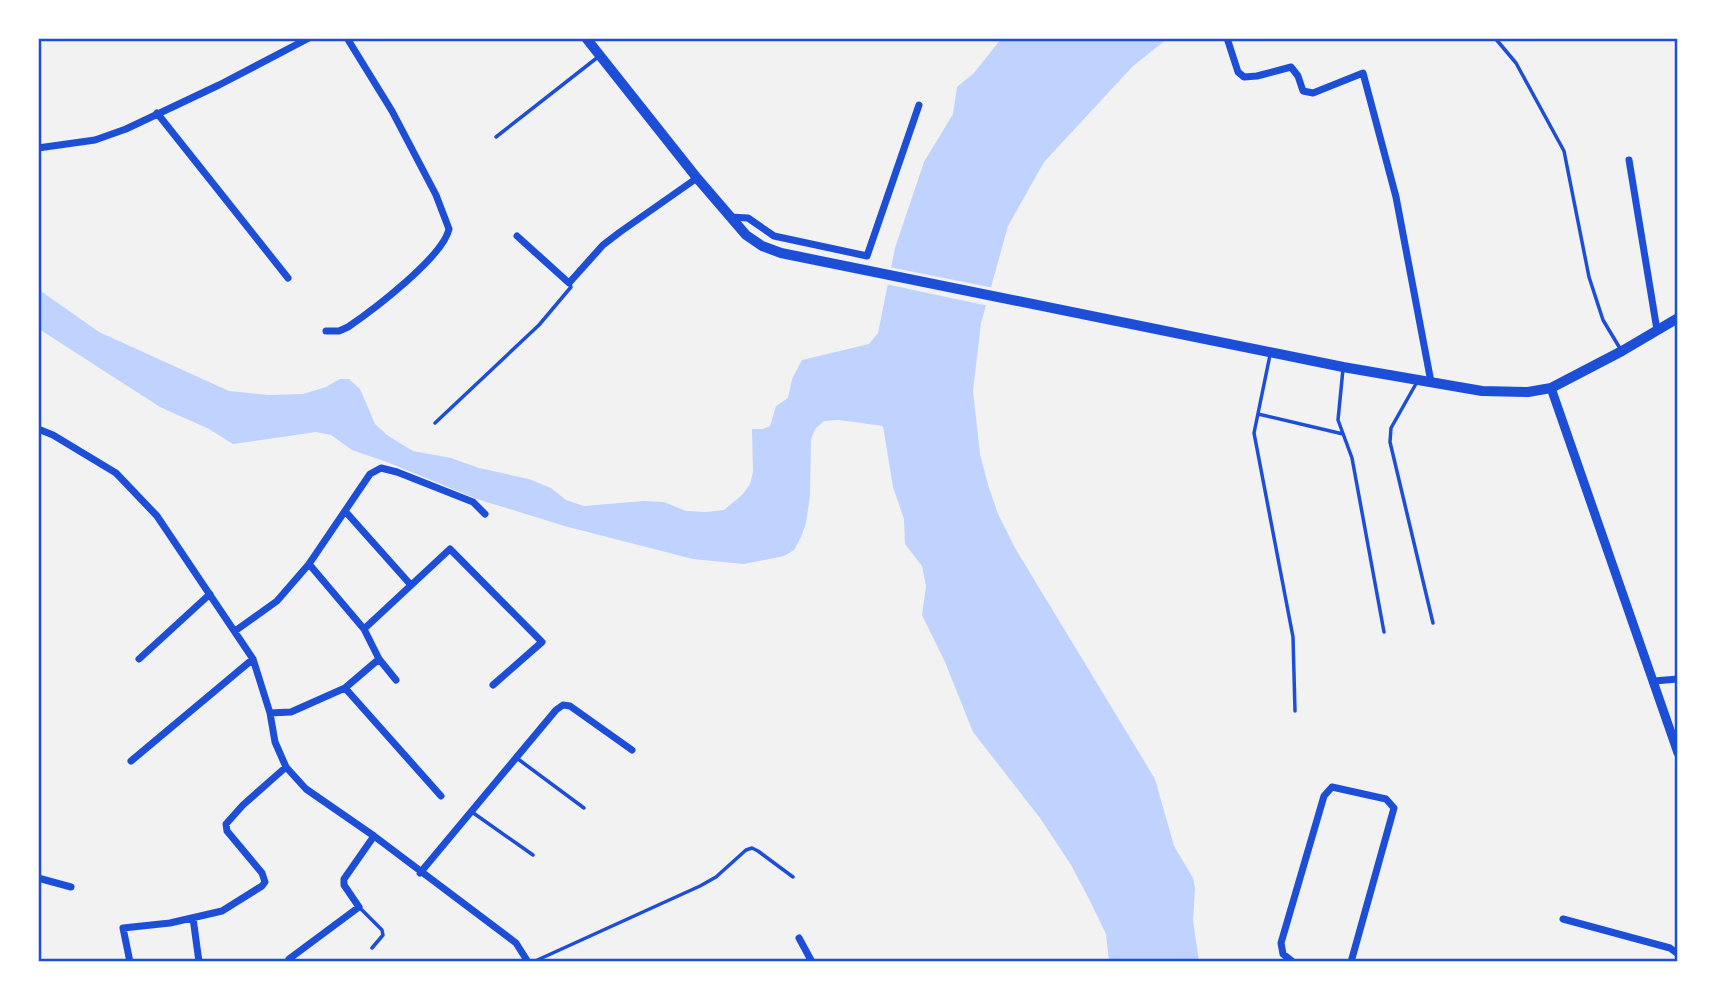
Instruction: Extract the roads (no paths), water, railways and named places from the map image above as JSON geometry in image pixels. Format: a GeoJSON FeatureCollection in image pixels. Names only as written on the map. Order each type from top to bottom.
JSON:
{"type":"FeatureCollection","features":[{"type":"Feature","properties":{"kind":"main road"},"geometry":{"type":"LineString","coordinates":[[586,38],[696,178],[746,235],[762,246],[781,253],[1271,353],[1482,391],[1528,392],[1551,388],[1622,351],[1678,317]]}},
{"type":"Feature","properties":{"kind":"street"},"geometry":{"type":"LineString","coordinates":[[38,148],[95,140],[126,129],[309,38]]}},
{"type":"Feature","properties":{"kind":"street"},"geometry":{"type":"LineString","coordinates":[[326,331],[339,331],[348,327],[398,288],[442,247],[449,229],[436,195],[392,111],[347,38]]}},
{"type":"Feature","properties":{"kind":"street"},"geometry":{"type":"LineString","coordinates":[[1227,38],[1238,72],[1244,77],[1291,67],[1298,76],[1303,91],[1313,93],[1363,73],[1396,197],[1431,383]]}},
{"type":"Feature","properties":{"kind":"street"},"geometry":{"type":"LineString","coordinates":[[730,217],[748,218],[774,236],[784,239],[867,256],[919,105]]}},
{"type":"Feature","properties":{"kind":"street"},"geometry":{"type":"LineString","coordinates":[[157,113],[288,278]]}},
{"type":"Feature","properties":{"kind":"street"},"geometry":{"type":"LineString","coordinates":[[1629,160],[1657,330]]}},
{"type":"Feature","properties":{"kind":"street"},"geometry":{"type":"LineString","coordinates":[[517,236],[569,283],[603,245],[696,178]]}},
{"type":"Feature","properties":{"kind":"street"},"geometry":{"type":"LineString","coordinates":[[1551,388],[1678,753]]}},
{"type":"Feature","properties":{"kind":"street"},"geometry":{"type":"LineString","coordinates":[[38,429],[53,435],[116,473],[157,516],[253,659],[270,713],[275,742],[286,767],[306,789],[374,836],[516,943],[530,961]]}},
{"type":"Feature","properties":{"kind":"street"},"geometry":{"type":"LineString","coordinates":[[235,631],[277,601],[309,564],[370,474],[381,468],[473,502],[485,514]]}},
{"type":"Feature","properties":{"kind":"street"},"geometry":{"type":"LineString","coordinates":[[345,511],[411,584]]}},
{"type":"Feature","properties":{"kind":"street"},"geometry":{"type":"LineString","coordinates":[[364,629],[450,549],[542,642],[493,685]]}},
{"type":"Feature","properties":{"kind":"street"},"geometry":{"type":"LineString","coordinates":[[309,564],[364,629],[379,659],[397,680]]}},
{"type":"Feature","properties":{"kind":"street"},"geometry":{"type":"LineString","coordinates":[[139,659],[210,594]]}},
{"type":"Feature","properties":{"kind":"street"},"geometry":{"type":"LineString","coordinates":[[131,761],[253,659]]}},
{"type":"Feature","properties":{"kind":"street"},"geometry":{"type":"LineString","coordinates":[[270,713],[290,712],[345,688],[379,659]]}},
{"type":"Feature","properties":{"kind":"street"},"geometry":{"type":"LineString","coordinates":[[1654,681],[1678,679]]}},
{"type":"Feature","properties":{"kind":"street"},"geometry":{"type":"LineString","coordinates":[[345,688],[441,796]]}},
{"type":"Feature","properties":{"kind":"street"},"geometry":{"type":"LineString","coordinates":[[420,873],[563,705],[570,706],[632,750]]}},
{"type":"Feature","properties":{"kind":"street"},"geometry":{"type":"LineString","coordinates":[[131,961],[123,928],[170,923],[222,911],[265,882],[262,873],[227,831],[226,824],[286,767]]}},
{"type":"Feature","properties":{"kind":"street"},"geometry":{"type":"LineString","coordinates":[[1293,961],[1283,954],[1281,943],[1324,796],[1332,787],[1385,799],[1394,808],[1351,961]]}},
{"type":"Feature","properties":{"kind":"street"},"geometry":{"type":"LineString","coordinates":[[289,959],[359,907],[344,885],[344,879],[374,836]]}},
{"type":"Feature","properties":{"kind":"street"},"geometry":{"type":"LineString","coordinates":[[38,878],[71,887]]}},
{"type":"Feature","properties":{"kind":"street"},"geometry":{"type":"LineString","coordinates":[[193,918],[200,961]]}},
{"type":"Feature","properties":{"kind":"street"},"geometry":{"type":"LineString","coordinates":[[1563,919],[1670,948],[1678,954]]}},
{"type":"Feature","properties":{"kind":"street"},"geometry":{"type":"LineString","coordinates":[[799,938],[811,961]]}},
{"type":"Feature","properties":{"kind":"lane"},"geometry":{"type":"LineString","coordinates":[[1495,38],[1516,63],[1564,150],[1589,277],[1603,320],[1622,351]]}},
{"type":"Feature","properties":{"kind":"lane"},"geometry":{"type":"LineString","coordinates":[[496,137],[600,55]]}},
{"type":"Feature","properties":{"kind":"lane"},"geometry":{"type":"LineString","coordinates":[[435,423],[539,325],[571,287],[569,283]]}},
{"type":"Feature","properties":{"kind":"lane"},"geometry":{"type":"LineString","coordinates":[[1271,353],[1254,433],[1293,637],[1295,711]]}},
{"type":"Feature","properties":{"kind":"lane"},"geometry":{"type":"LineString","coordinates":[[1343,367],[1338,421],[1352,458],[1384,632]]}},
{"type":"Feature","properties":{"kind":"lane"},"geometry":{"type":"LineString","coordinates":[[1418,380],[1391,428],[1390,442],[1433,623]]}},
{"type":"Feature","properties":{"kind":"lane"},"geometry":{"type":"LineString","coordinates":[[1258,414],[1343,434]]}},
{"type":"Feature","properties":{"kind":"lane"},"geometry":{"type":"LineString","coordinates":[[516,757],[584,808]]}},
{"type":"Feature","properties":{"kind":"lane"},"geometry":{"type":"LineString","coordinates":[[472,812],[533,855]]}},
{"type":"Feature","properties":{"kind":"lane"},"geometry":{"type":"LineString","coordinates":[[530,961],[700,886],[716,877],[746,850],[758,851],[793,877]]}},
{"type":"Feature","properties":{"kind":"lane"},"geometry":{"type":"LineString","coordinates":[[359,907],[382,930],[382,938],[372,947]]}},
{"type":"Feature","properties":{"kind":"water"},"geometry":{"type":"Polygon","coordinates":[[[1001,39],[1167,39],[1133,66],[1044,162],[1008,226],[981,323],[973,391],[980,454],[998,514],[1015,548],[1155,779],[1174,846],[1193,878],[1193,921],[1199,961],[1109,961],[1106,934],[1071,865],[1040,818],[973,732],[945,662],[922,615],[926,586],[922,566],[905,544],[904,519],[893,487],[883,426],[839,420],[824,421],[815,429],[811,439],[810,496],[806,523],[794,550],[784,556],[744,564],[693,559],[568,527],[477,499],[352,450],[331,435],[316,432],[233,444],[209,429],[160,407],[39,329],[38,289],[99,332],[229,391],[269,395],[303,394],[326,387],[340,379],[349,379],[360,389],[375,424],[413,451],[451,458],[479,468],[529,479],[551,488],[566,500],[584,506],[643,501],[664,502],[686,511],[724,510],[743,494],[750,484],[753,472],[752,429],[770,426],[776,406],[788,398],[792,379],[802,360],[869,344],[878,333],[895,248],[924,162],[953,114],[957,87],[974,73],[1001,39]]]}}]}
